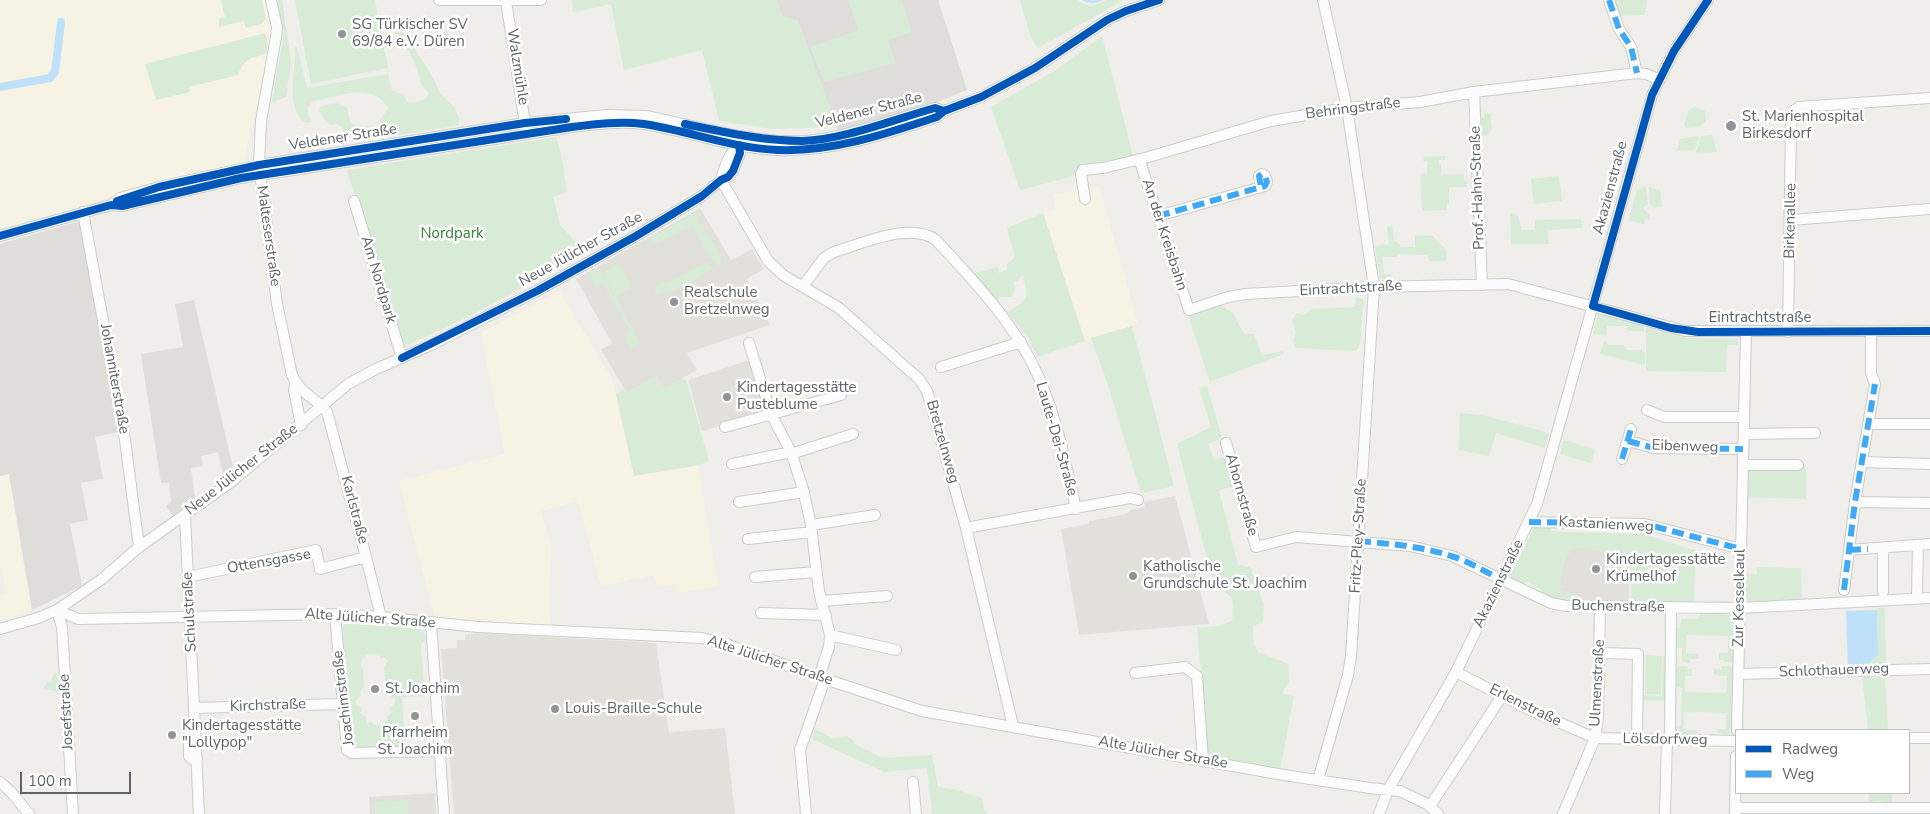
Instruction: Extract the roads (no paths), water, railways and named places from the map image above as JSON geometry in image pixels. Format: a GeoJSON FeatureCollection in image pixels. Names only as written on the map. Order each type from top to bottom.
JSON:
{"type":"FeatureCollection","features":[{"type":"Feature","properties":{"kind":"street","name":"Malteserstraße"},"geometry":{"type":"LineString","coordinates":[[271,0],[277,27],[261,121],[260,170],[277,304],[295,382],[294,390],[301,424]]}},
{"type":"Feature","properties":{"kind":"street"},"geometry":{"type":"LineString","coordinates":[[439,0],[541,0]]}},
{"type":"Feature","properties":{"kind":"street","name":"Veldener Straße"},"geometry":{"type":"LineString","coordinates":[[0,236],[111,205],[120,198],[159,187],[526,128],[629,123],[740,141],[776,150],[804,150],[839,146],[937,117],[944,111],[972,101],[1011,82],[1107,20],[1126,11],[1159,0]]}},
{"type":"Feature","properties":{"kind":"street","name":"Fritz-Pley-Straße"},"geometry":{"type":"LineString","coordinates":[[1318,780],[1348,675],[1351,656],[1374,287],[1347,108],[1322,0]]}},
{"type":"Feature","properties":{"kind":"street"},"geometry":{"type":"LineString","coordinates":[[1609,0],[1619,29],[1631,47],[1637,72]]}},
{"type":"Feature","properties":{"kind":"street","name":"Akazienstraße"},"geometry":{"type":"LineString","coordinates":[[1379,814],[1388,790],[1456,672],[1529,522],[1542,488],[1658,79],[1708,0]]}},
{"type":"Feature","properties":{"kind":"street","name":"Walzmühle"},"geometry":{"type":"LineString","coordinates":[[506,1],[526,128]]}},
{"type":"Feature","properties":{"kind":"street","name":"Behringstraße"},"geometry":{"type":"LineString","coordinates":[[1085,199],[1081,174],[1083,170],[1103,168],[1139,159],[1271,121],[1347,108],[1420,102],[1474,92],[1637,72],[1658,79]]}},
{"type":"Feature","properties":{"kind":"street","name":"Prof.-Hahn-Straße"},"geometry":{"type":"LineString","coordinates":[[1474,92],[1482,285]]}},
{"type":"Feature","properties":{"kind":"street","name":"Birkenallee"},"geometry":{"type":"LineString","coordinates":[[1788,332],[1791,120],[1793,111],[1799,107],[1930,98]]}},
{"type":"Feature","properties":{"kind":"street"},"geometry":{"type":"LineString","coordinates":[[721,180],[729,156],[740,141]]}},
{"type":"Feature","properties":{"kind":"street","name":"An der Kreisbahn"},"geometry":{"type":"LineString","coordinates":[[1139,159],[1189,310]]}},
{"type":"Feature","properties":{"kind":"street","name":"Bretzelnweg"},"geometry":{"type":"LineString","coordinates":[[721,180],[768,261],[783,275],[839,308],[924,385],[966,528],[1013,726]]}},
{"type":"Feature","properties":{"kind":"street","name":"Neue Jülicher Straße"},"geometry":{"type":"LineString","coordinates":[[0,629],[38,618],[57,610],[102,579],[139,547],[231,482],[348,384],[537,291],[598,258],[702,196],[721,180]]}},
{"type":"Feature","properties":{"kind":"street"},"geometry":{"type":"LineString","coordinates":[[1158,216],[1261,187]]}},
{"type":"Feature","properties":{"kind":"street","name":"Am Nordpark"},"geometry":{"type":"LineString","coordinates":[[354,201],[402,358]]}},
{"type":"Feature","properties":{"kind":"street"},"geometry":{"type":"LineString","coordinates":[[1791,220],[1930,210]]}},
{"type":"Feature","properties":{"kind":"street","name":"Johanniterstraße"},"geometry":{"type":"LineString","coordinates":[[83,212],[125,440],[139,547]]}},
{"type":"Feature","properties":{"kind":"street","name":"Laute-Dei-Straße"},"geometry":{"type":"LineString","coordinates":[[803,286],[824,258],[834,252],[900,233],[908,232],[929,235],[967,273],[999,310],[1021,342],[1050,408],[1076,509]]}},
{"type":"Feature","properties":{"kind":"street","name":"Eintrachtstraße"},"geometry":{"type":"LineString","coordinates":[[1189,310],[1228,297],[1245,294],[1374,287],[1517,285],[1671,328],[1698,332],[1930,331]]}},
{"type":"Feature","properties":{"kind":"street","name":"Zur Kesselkaul"},"geometry":{"type":"LineString","coordinates":[[1737,729],[1746,331]]}},
{"type":"Feature","properties":{"kind":"street"},"geometry":{"type":"LineString","coordinates":[[1844,590],[1874,384],[1871,373],[1871,331]]}},
{"type":"Feature","properties":{"kind":"street"},"geometry":{"type":"LineString","coordinates":[[941,367],[1021,342]]}},
{"type":"Feature","properties":{"kind":"street"},"geometry":{"type":"LineString","coordinates":[[749,343],[771,414],[791,453],[804,492],[812,528],[821,601],[830,635],[822,678],[800,750],[806,814]]}},
{"type":"Feature","properties":{"kind":"street"},"geometry":{"type":"LineString","coordinates":[[295,382],[306,395],[322,405]]}},
{"type":"Feature","properties":{"kind":"street"},"geometry":{"type":"LineString","coordinates":[[725,427],[841,395]]}},
{"type":"Feature","properties":{"kind":"street","name":"Karlstraße"},"geometry":{"type":"LineString","coordinates":[[322,405],[329,416],[380,617]]}},
{"type":"Feature","properties":{"kind":"street"},"geometry":{"type":"LineString","coordinates":[[1647,410],[1664,417],[1744,417]]}},
{"type":"Feature","properties":{"kind":"street"},"geometry":{"type":"LineString","coordinates":[[1869,424],[1930,424]]}},
{"type":"Feature","properties":{"kind":"street","name":"Eibenweg"},"geometry":{"type":"LineString","coordinates":[[1622,459],[1631,429]]}},
{"type":"Feature","properties":{"kind":"street"},"geometry":{"type":"LineString","coordinates":[[1744,434],[1815,433]]}},
{"type":"Feature","properties":{"kind":"street"},"geometry":{"type":"LineString","coordinates":[[732,464],[791,453],[853,434]]}},
{"type":"Feature","properties":{"kind":"street","name":"Eibenweg"},"geometry":{"type":"LineString","coordinates":[[1628,441],[1654,448],[1743,449]]}},
{"type":"Feature","properties":{"kind":"street","name":"Ahornstraße"},"geometry":{"type":"LineString","coordinates":[[1226,443],[1252,548],[1296,538],[1410,546],[1452,556],[1500,579]]}},
{"type":"Feature","properties":{"kind":"street"},"geometry":{"type":"LineString","coordinates":[[1862,462],[1930,464]]}},
{"type":"Feature","properties":{"kind":"street"},"geometry":{"type":"LineString","coordinates":[[1743,465],[1798,465]]}},
{"type":"Feature","properties":{"kind":"street"},"geometry":{"type":"LineString","coordinates":[[739,502],[804,492]]}},
{"type":"Feature","properties":{"kind":"street","name":"Laute-Dei-Straße"},"geometry":{"type":"LineString","coordinates":[[966,528],[1130,498],[1138,500]]}},
{"type":"Feature","properties":{"kind":"street"},"geometry":{"type":"LineString","coordinates":[[1856,502],[1930,503]]}},
{"type":"Feature","properties":{"kind":"street"},"geometry":{"type":"LineString","coordinates":[[748,539],[875,515]]}},
{"type":"Feature","properties":{"kind":"street","name":"Schulstraße"},"geometry":{"type":"LineString","coordinates":[[184,516],[194,708],[188,716],[189,756],[192,759],[197,759],[199,814]]}},
{"type":"Feature","properties":{"kind":"street","name":"Kastanienweg"},"geometry":{"type":"LineString","coordinates":[[1529,522],[1645,524],[1741,549]]}},
{"type":"Feature","properties":{"kind":"street"},"geometry":{"type":"LineString","coordinates":[[1849,550],[1930,544]]}},
{"type":"Feature","properties":{"kind":"street"},"geometry":{"type":"LineString","coordinates":[[1918,545],[1918,594]]}},
{"type":"Feature","properties":{"kind":"street"},"geometry":{"type":"LineString","coordinates":[[1883,548],[1883,592]]}},
{"type":"Feature","properties":{"kind":"street","name":"Ottensgasse"},"geometry":{"type":"LineString","coordinates":[[188,577],[316,550],[320,570],[366,557]]}},
{"type":"Feature","properties":{"kind":"street"},"geometry":{"type":"LineString","coordinates":[[755,578],[816,572]]}},
{"type":"Feature","properties":{"kind":"street","name":"Buchenstraße"},"geometry":{"type":"LineString","coordinates":[[1500,579],[1559,606],[1741,608],[1930,598]]}},
{"type":"Feature","properties":{"kind":"street"},"geometry":{"type":"LineString","coordinates":[[821,601],[887,596]]}},
{"type":"Feature","properties":{"kind":"street","name":"Ulmenstraße"},"geometry":{"type":"LineString","coordinates":[[1563,814],[1595,738],[1598,718],[1600,606]]}},
{"type":"Feature","properties":{"kind":"street"},"geometry":{"type":"LineString","coordinates":[[1665,814],[1670,607]]}},
{"type":"Feature","properties":{"kind":"street","name":"Alte Jülicher Straße"},"geometry":{"type":"LineString","coordinates":[[57,610],[78,619],[335,614],[478,628],[702,638],[726,644],[922,711],[1318,780],[1406,793],[1430,806],[1438,814]]}},
{"type":"Feature","properties":{"kind":"street","name":"Josefstraße"},"geometry":{"type":"LineString","coordinates":[[57,610],[62,627],[73,814]]}},
{"type":"Feature","properties":{"kind":"street"},"geometry":{"type":"LineString","coordinates":[[761,613],[826,615]]}},
{"type":"Feature","properties":{"kind":"street","name":"Joachimstraße"},"geometry":{"type":"LineString","coordinates":[[335,614],[348,752],[440,751]]}},
{"type":"Feature","properties":{"kind":"street"},"geometry":{"type":"LineString","coordinates":[[431,622],[444,814]]}},
{"type":"Feature","properties":{"kind":"street"},"geometry":{"type":"LineString","coordinates":[[830,635],[896,650]]}},
{"type":"Feature","properties":{"kind":"street"},"geometry":{"type":"LineString","coordinates":[[1600,653],[1638,654],[1637,740]]}},
{"type":"Feature","properties":{"kind":"street"},"geometry":{"type":"LineString","coordinates":[[1135,673],[1185,667],[1197,676],[1203,760]]}},
{"type":"Feature","properties":{"kind":"street","name":"Schlothauerweg"},"geometry":{"type":"LineString","coordinates":[[1739,674],[1930,669]]}},
{"type":"Feature","properties":{"kind":"street","name":"Erlenstraße"},"geometry":{"type":"LineString","coordinates":[[1456,672],[1539,714],[1595,738]]}},
{"type":"Feature","properties":{"kind":"street"},"geometry":{"type":"LineString","coordinates":[[1430,806],[1502,696]]}},
{"type":"Feature","properties":{"kind":"street","name":"Kirchstraße"},"geometry":{"type":"LineString","coordinates":[[194,708],[342,704]]}},
{"type":"Feature","properties":{"kind":"street","name":"Lölsdorfweg"},"geometry":{"type":"LineString","coordinates":[[1595,738],[1735,741]]}},
{"type":"Feature","properties":{"kind":"street"},"geometry":{"type":"LineString","coordinates":[[1910,738],[1930,738]]}},
{"type":"Feature","properties":{"kind":"street"},"geometry":{"type":"LineString","coordinates":[[0,782],[30,814]]}},
{"type":"Feature","properties":{"kind":"street"},"geometry":{"type":"LineString","coordinates":[[913,782],[916,814]]}},
{"type":"Feature","properties":{"kind":"street"},"geometry":{"type":"LineString","coordinates":[[1735,794],[1735,811],[1930,808]]}},
{"type":"Feature","properties":{"kind":"water"},"geometry":{"type":"Polygon","coordinates":[[[1877,610],[1878,655],[1864,666],[1848,666],[1846,611],[1877,610]]]}},
{"type":"Feature","properties":{"kind":"waterway"},"geometry":{"type":"LineString","coordinates":[[1084,0],[1093,2],[1100,0]]}},
{"type":"Feature","properties":{"kind":"waterway"},"geometry":{"type":"LineString","coordinates":[[0,87],[50,78],[55,72],[61,22]]}},
{"type":"Feature","properties":{"kind":"place","name":"SG Türkischer SV 69/84 e.V. Düren"},"geometry":{"type":"Point","coordinates":[342,34]}},
{"type":"Feature","properties":{"kind":"place","name":"St. Marienhospital Birkesdorf"},"geometry":{"type":"Point","coordinates":[1731,126]}},
{"type":"Feature","properties":{"kind":"place","name":"Realschule Bretzelnweg"},"geometry":{"type":"Point","coordinates":[674,302]}},
{"type":"Feature","properties":{"kind":"place","name":"Kindertagesstätte Pusteblume"},"geometry":{"type":"Point","coordinates":[727,397]}},
{"type":"Feature","properties":{"kind":"place","name":"Kindertagesstätte Krümelhof"},"geometry":{"type":"Point","coordinates":[1596,569]}},
{"type":"Feature","properties":{"kind":"place","name":"Katholische Grundschule St. Joachim"},"geometry":{"type":"Point","coordinates":[1133,576]}},
{"type":"Feature","properties":{"kind":"place","name":"St. Joachim"},"geometry":{"type":"Point","coordinates":[375,689]}},
{"type":"Feature","properties":{"kind":"place","name":"Louis-Braille-Schule"},"geometry":{"type":"Point","coordinates":[555,709]}},
{"type":"Feature","properties":{"kind":"place","name":"Pfarrheim St. Joachim"},"geometry":{"type":"Point","coordinates":[415,716]}},
{"type":"Feature","properties":{"kind":"place","name":"Kindertagesstätte \"Lollypop\""},"geometry":{"type":"Point","coordinates":[172,735]}},
{"type":"Feature","properties":{"kind":"park label","name":"Nordpark"},"geometry":{"type":"Point","coordinates":[452,234]}}]}
